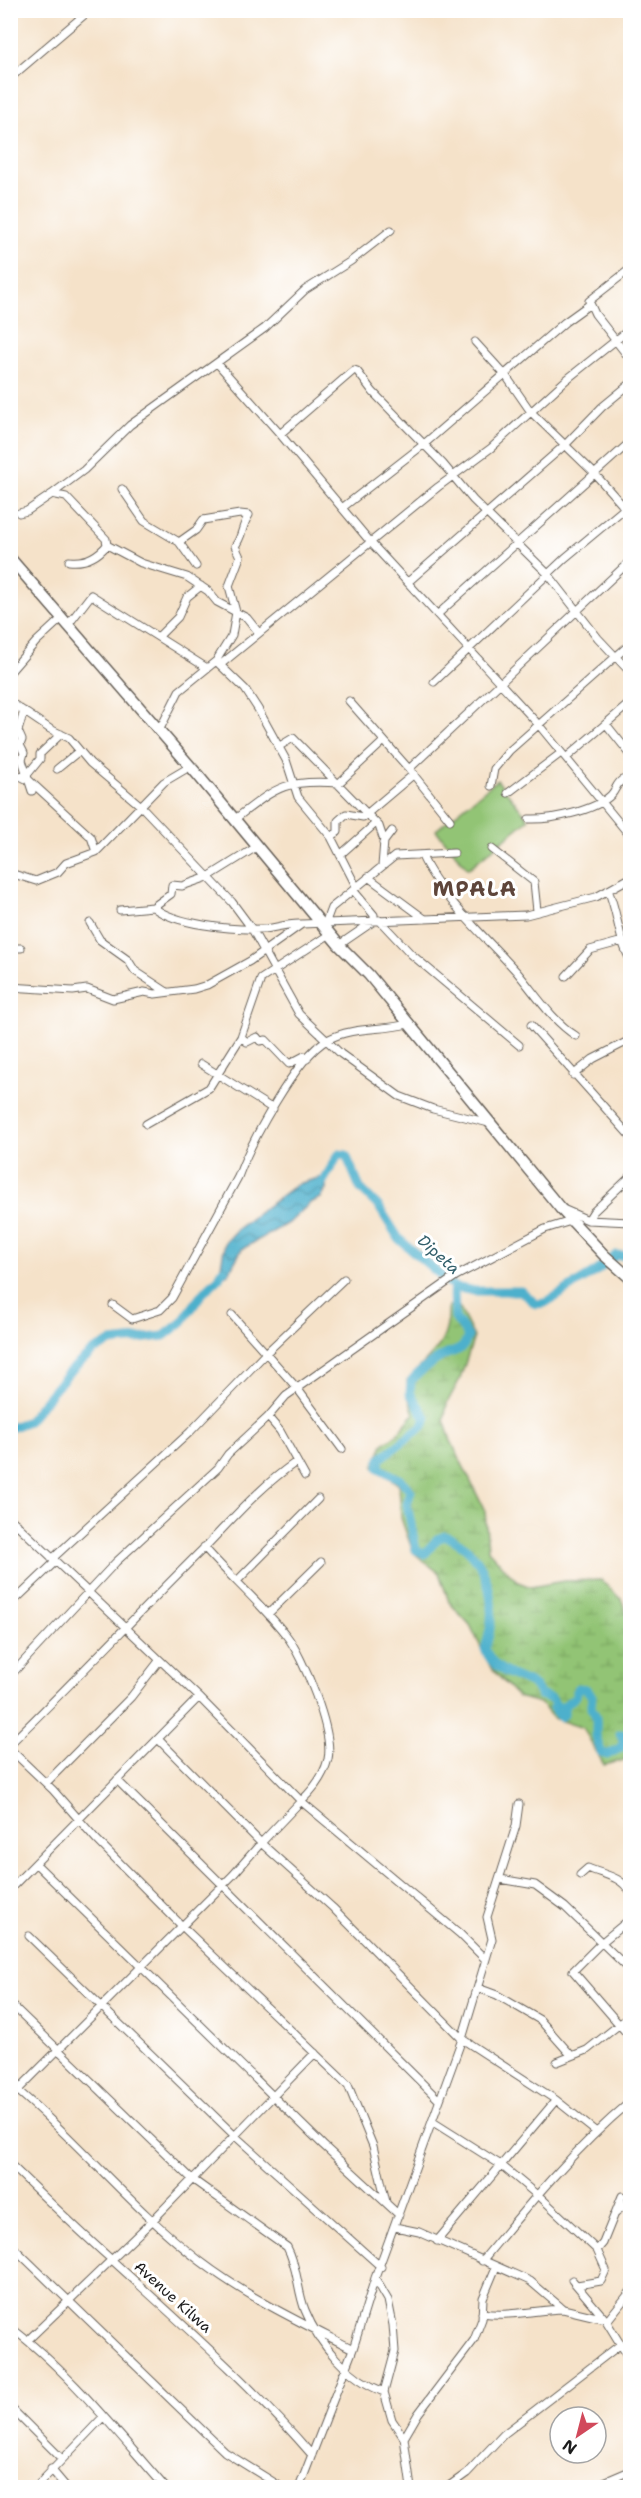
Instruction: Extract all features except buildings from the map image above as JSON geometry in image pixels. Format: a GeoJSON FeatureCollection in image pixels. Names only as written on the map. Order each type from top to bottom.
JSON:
{"type":"FeatureCollection","features":[{"type":"Feature","properties":{"kind":"highway"},"geometry":{"type":"LineString","coordinates":[[10,558],[190,766],[339,945],[369,975],[571,1221],[630,1278]]}},
{"type":"Feature","properties":{"kind":"street"},"geometry":{"type":"LineString","coordinates":[[10,78],[90,10]]}},
{"type":"Feature","properties":{"kind":"street"},"geometry":{"type":"LineString","coordinates":[[19,513],[27,511],[84,470],[130,425],[265,328],[305,290],[351,261],[391,231]]}},
{"type":"Feature","properties":{"kind":"street"},"geometry":{"type":"LineString","coordinates":[[342,508],[423,445],[506,376],[565,322],[590,303],[589,301],[630,269]]}},
{"type":"Feature","properties":{"kind":"street"},"geometry":{"type":"LineString","coordinates":[[590,303],[595,314],[630,359]]}},
{"type":"Feature","properties":{"kind":"street"},"geometry":{"type":"LineString","coordinates":[[159,731],[180,691],[207,668],[218,663],[259,633],[630,329]]}},
{"type":"Feature","properties":{"kind":"street"},"geometry":{"type":"LineString","coordinates":[[475,342],[506,376],[531,412],[594,473],[630,514]]}},
{"type":"Feature","properties":{"kind":"street"},"geometry":{"type":"LineString","coordinates":[[217,363],[371,542],[538,724],[630,836]]}},
{"type":"Feature","properties":{"kind":"street"},"geometry":{"type":"LineString","coordinates":[[280,434],[354,370],[517,545],[548,574],[598,638],[617,655],[630,672]]}},
{"type":"Feature","properties":{"kind":"street"},"geometry":{"type":"LineString","coordinates":[[408,582],[630,384]]}},
{"type":"Feature","properties":{"kind":"street"},"geometry":{"type":"LineString","coordinates":[[438,614],[630,442]]}},
{"type":"Feature","properties":{"kind":"street"},"geometry":{"type":"LineString","coordinates":[[122,489],[144,521],[179,543],[196,566]]}},
{"type":"Feature","properties":{"kind":"street"},"geometry":{"type":"LineString","coordinates":[[52,494],[66,497],[106,539],[107,545]]}},
{"type":"Feature","properties":{"kind":"street"},"geometry":{"type":"LineString","coordinates":[[434,682],[630,498]]}},
{"type":"Feature","properties":{"kind":"street"},"geometry":{"type":"LineString","coordinates":[[179,543],[196,530],[203,520],[249,515],[241,527],[241,538],[236,546],[240,557],[229,586],[236,612],[232,635],[218,663]]}},
{"type":"Feature","properties":{"kind":"street"},"geometry":{"type":"LineString","coordinates":[[69,561],[85,561],[99,554],[107,545]]}},
{"type":"Feature","properties":{"kind":"street"},"geometry":{"type":"LineString","coordinates":[[107,545],[141,563],[187,577],[201,586],[217,602],[247,618],[259,633]]}},
{"type":"Feature","properties":{"kind":"street"},"geometry":{"type":"LineString","coordinates":[[331,837],[338,832],[338,821],[346,814],[357,817],[367,814],[412,772],[500,682],[578,612],[630,561]]}},
{"type":"Feature","properties":{"kind":"street"},"geometry":{"type":"LineString","coordinates":[[159,636],[178,617],[188,597],[201,586]]}},
{"type":"Feature","properties":{"kind":"street"},"geometry":{"type":"LineString","coordinates":[[10,672],[36,642],[65,621],[91,595],[207,668]]}},
{"type":"Feature","properties":{"kind":"street"},"geometry":{"type":"LineString","coordinates":[[491,786],[494,769],[517,743],[530,736],[538,724],[630,644]]}},
{"type":"Feature","properties":{"kind":"street"},"geometry":{"type":"LineString","coordinates":[[218,663],[245,689],[286,760],[291,783],[308,812],[331,837],[354,888],[376,921],[411,954],[519,1045]]}},
{"type":"Feature","properties":{"kind":"street"},"geometry":{"type":"LineString","coordinates":[[349,701],[412,772],[450,820]]}},
{"type":"Feature","properties":{"kind":"street"},"geometry":{"type":"LineString","coordinates":[[508,793],[563,756],[630,703]]}},
{"type":"Feature","properties":{"kind":"street"},"geometry":{"type":"LineString","coordinates":[[12,705],[69,738],[79,751],[141,806],[208,877],[252,929],[299,1014],[326,1041],[399,1096],[433,1109],[489,1123]]}},
{"type":"Feature","properties":{"kind":"street"},"geometry":{"type":"LineString","coordinates":[[10,739],[18,731],[24,711]]}},
{"type":"Feature","properties":{"kind":"street"},"geometry":{"type":"LineString","coordinates":[[606,723],[630,754]]}},
{"type":"Feature","properties":{"kind":"street"},"geometry":{"type":"LineString","coordinates":[[18,731],[24,753],[22,760],[26,780],[32,791]]}},
{"type":"Feature","properties":{"kind":"street"},"geometry":{"type":"LineString","coordinates":[[26,780],[40,759],[40,754],[61,734]]}},
{"type":"Feature","properties":{"kind":"street"},"geometry":{"type":"LineString","coordinates":[[278,747],[293,738],[376,823],[383,843],[382,866]]}},
{"type":"Feature","properties":{"kind":"street"},"geometry":{"type":"LineString","coordinates":[[235,819],[267,794],[291,783],[339,783],[384,741]]}},
{"type":"Feature","properties":{"kind":"street"},"geometry":{"type":"LineString","coordinates":[[57,769],[79,751]]}},
{"type":"Feature","properties":{"kind":"street"},"geometry":{"type":"LineString","coordinates":[[24,753],[40,754]]}},
{"type":"Feature","properties":{"kind":"street"},"geometry":{"type":"LineString","coordinates":[[10,873],[36,881],[58,872],[66,863],[96,852],[164,782],[190,766]]}},
{"type":"Feature","properties":{"kind":"street"},"geometry":{"type":"LineString","coordinates":[[13,772],[26,780],[91,837],[96,852]]}},
{"type":"Feature","properties":{"kind":"street"},"geometry":{"type":"LineString","coordinates":[[529,819],[557,819],[602,801],[612,794],[622,780]]}},
{"type":"Feature","properties":{"kind":"street"},"geometry":{"type":"LineString","coordinates":[[340,855],[376,823]]}},
{"type":"Feature","properties":{"kind":"street"},"geometry":{"type":"LineString","coordinates":[[383,843],[392,831]]}},
{"type":"Feature","properties":{"kind":"street"},"geometry":{"type":"LineString","coordinates":[[120,909],[153,907],[171,894],[172,885],[182,886],[208,877],[258,846]]}},
{"type":"Feature","properties":{"kind":"street"},"geometry":{"type":"LineString","coordinates":[[492,849],[534,882],[537,911]]}},
{"type":"Feature","properties":{"kind":"street"},"geometry":{"type":"LineString","coordinates":[[146,1124],[209,1088],[241,1037],[261,979],[327,929],[331,908],[394,856],[454,853]]}},
{"type":"Feature","properties":{"kind":"street"},"geometry":{"type":"LineString","coordinates":[[422,856],[466,918],[518,974],[558,1022],[576,1036]]}},
{"type":"Feature","properties":{"kind":"street"},"geometry":{"type":"LineString","coordinates":[[368,877],[425,919]]}},
{"type":"Feature","properties":{"kind":"street"},"geometry":{"type":"LineString","coordinates":[[153,907],[166,916],[180,921],[263,930],[285,923],[327,929],[376,921],[526,915],[596,897],[630,878]]}},
{"type":"Feature","properties":{"kind":"street"},"geometry":{"type":"LineString","coordinates":[[608,890],[630,959]]}},
{"type":"Feature","properties":{"kind":"street"},"geometry":{"type":"LineString","coordinates":[[339,945],[376,921]]}},
{"type":"Feature","properties":{"kind":"street"},"geometry":{"type":"LineString","coordinates":[[90,923],[100,940],[129,960],[135,971],[167,992]]}},
{"type":"Feature","properties":{"kind":"street"},"geometry":{"type":"LineString","coordinates":[[10,987],[73,991],[87,989],[113,999],[144,992],[167,992],[207,985],[264,952],[302,924]]}},
{"type":"Feature","properties":{"kind":"street"},"geometry":{"type":"LineString","coordinates":[[566,976],[590,950],[623,941]]}},
{"type":"Feature","properties":{"kind":"street"},"geometry":{"type":"LineString","coordinates":[[10,948],[21,948]]}},
{"type":"Feature","properties":{"kind":"street"},"geometry":{"type":"LineString","coordinates":[[113,1305],[132,1319],[149,1316],[160,1310],[172,1298],[238,1178],[248,1150],[308,1059],[326,1041],[364,1028],[390,1029],[408,1024]]}},
{"type":"Feature","properties":{"kind":"street"},"geometry":{"type":"LineString","coordinates":[[531,1025],[557,1052],[573,1075],[625,1134]]}},
{"type":"Feature","properties":{"kind":"street"},"geometry":{"type":"LineString","coordinates":[[241,1037],[247,1042],[258,1037],[260,1041],[266,1040],[289,1064],[304,1056],[308,1059]]}},
{"type":"Feature","properties":{"kind":"street"},"geometry":{"type":"LineString","coordinates":[[573,1075],[593,1059],[630,1040]]}},
{"type":"Feature","properties":{"kind":"street"},"geometry":{"type":"LineString","coordinates":[[201,1064],[273,1109]]}},
{"type":"Feature","properties":{"kind":"street"},"geometry":{"type":"LineString","coordinates":[[588,1220],[593,1212],[630,1177]]}},
{"type":"Feature","properties":{"kind":"street"},"geometry":{"type":"LineString","coordinates":[[560,1208],[588,1220],[630,1222]]}},
{"type":"Feature","properties":{"kind":"street"},"geometry":{"type":"LineString","coordinates":[[10,1676],[116,1563],[218,1468],[228,1454],[297,1388],[456,1276],[545,1230],[571,1221]]}},
{"type":"Feature","properties":{"kind":"street"},"geometry":{"type":"LineString","coordinates":[[10,1605],[54,1560],[190,1432],[266,1353],[344,1280]]}},
{"type":"Feature","properties":{"kind":"street"},"geometry":{"type":"LineString","coordinates":[[232,1314],[297,1388],[342,1449]]}},
{"type":"Feature","properties":{"kind":"street"},"geometry":{"type":"LineString","coordinates":[[268,1417],[280,1431],[305,1476]]}},
{"type":"Feature","properties":{"kind":"street"},"geometry":{"type":"LineString","coordinates":[[10,1744],[126,1629],[160,1589],[245,1505],[296,1462]]}},
{"type":"Feature","properties":{"kind":"street"},"geometry":{"type":"LineString","coordinates":[[237,1581],[318,1499]]}},
{"type":"Feature","properties":{"kind":"street"},"geometry":{"type":"LineString","coordinates":[[10,1518],[199,1697],[302,1801],[460,1934],[485,1959]]}},
{"type":"Feature","properties":{"kind":"street"},"geometry":{"type":"LineString","coordinates":[[10,1531],[17,1524]]}},
{"type":"Feature","properties":{"kind":"street"},"geometry":{"type":"LineString","coordinates":[[10,2098],[223,1884],[302,1801],[321,1777],[329,1757],[328,1738],[316,1693],[292,1644],[268,1614],[204,1547]]}},
{"type":"Feature","properties":{"kind":"street"},"geometry":{"type":"LineString","coordinates":[[268,1614],[321,1562]]}},
{"type":"Feature","properties":{"kind":"street"},"geometry":{"type":"LineString","coordinates":[[46,1783],[131,1697],[159,1661]]}},
{"type":"Feature","properties":{"kind":"street"},"geometry":{"type":"LineString","coordinates":[[10,1889],[37,1865],[199,1697]]}},
{"type":"Feature","properties":{"kind":"street"},"geometry":{"type":"LineString","coordinates":[[158,1739],[261,1843],[333,1908],[462,2039],[556,2100],[595,2132]]}},
{"type":"Feature","properties":{"kind":"street"},"geometry":{"type":"LineString","coordinates":[[10,1749],[46,1783],[78,1820],[182,1924],[348,2085],[373,2146],[386,2202]]}},
{"type":"Feature","properties":{"kind":"street"},"geometry":{"type":"LineString","coordinates":[[117,1780],[440,2100]]}},
{"type":"Feature","properties":{"kind":"street"},"geometry":{"type":"LineString","coordinates":[[299,2487],[353,2349],[375,2278],[381,2267],[462,2039],[492,1939],[487,1917],[516,1826],[519,1804]]}},
{"type":"Feature","properties":{"kind":"street"},"geometry":{"type":"LineString","coordinates":[[37,1865],[273,2096],[399,2215]]}},
{"type":"Feature","properties":{"kind":"street"},"geometry":{"type":"LineString","coordinates":[[580,1875],[588,1868],[612,1876],[624,1883],[630,1892]]}},
{"type":"Feature","properties":{"kind":"street"},"geometry":{"type":"LineString","coordinates":[[500,1879],[535,1885],[565,1907],[630,1970]]}},
{"type":"Feature","properties":{"kind":"street"},"geometry":{"type":"LineString","coordinates":[[630,1919],[601,1943],[573,1971],[630,2037]]}},
{"type":"Feature","properties":{"kind":"street"},"geometry":{"type":"LineString","coordinates":[[29,1936],[234,2135],[381,2267]]}},
{"type":"Feature","properties":{"kind":"street"},"geometry":{"type":"LineString","coordinates":[[478,1988],[497,1995],[540,2020],[571,2055]]}},
{"type":"Feature","properties":{"kind":"street"},"geometry":{"type":"LineString","coordinates":[[10,2003],[192,2179],[287,2247],[293,2259],[305,2309],[327,2349],[368,2386],[384,2392]]}},
{"type":"Feature","properties":{"kind":"street"},"geometry":{"type":"LineString","coordinates":[[557,2062],[587,2050],[630,2016]]}},
{"type":"Feature","properties":{"kind":"street"},"geometry":{"type":"LineString","coordinates":[[28,2340],[153,2220],[315,2053]]}},
{"type":"Feature","properties":{"kind":"street"},"geometry":{"type":"LineString","coordinates":[[10,2084],[153,2220],[198,2259],[248,2295],[353,2349]]}},
{"type":"Feature","properties":{"kind":"street"},"geometry":{"type":"LineString","coordinates":[[437,2241],[556,2100]]}},
{"type":"Feature","properties":{"kind":"street"},"geometry":{"type":"LineString","coordinates":[[482,2261],[537,2195],[595,2132],[630,2102]]}},
{"type":"Feature","properties":{"kind":"street"},"geometry":{"type":"LineString","coordinates":[[433,2122],[501,2165],[597,2250],[606,2270],[604,2277],[601,2281],[574,2283],[606,2320],[630,2360]]}},
{"type":"Feature","properties":{"kind":"street","name":"Avenue Kilwa"},"geometry":{"type":"LineString","coordinates":[[10,2164],[112,2261],[227,2364],[269,2406],[312,2455]]}},
{"type":"Feature","properties":{"kind":"street"},"geometry":{"type":"LineString","coordinates":[[597,2250],[603,2243],[622,2196]]}},
{"type":"Feature","properties":{"kind":"street"},"geometry":{"type":"LineString","coordinates":[[615,2211],[625,2205]]}},
{"type":"Feature","properties":{"kind":"street"},"geometry":{"type":"LineString","coordinates":[[615,2211],[620,2221]]}},
{"type":"Feature","properties":{"kind":"street"},"geometry":{"type":"LineString","coordinates":[[395,2227],[419,2232],[531,2281],[563,2309]]}},
{"type":"Feature","properties":{"kind":"street"},"geometry":{"type":"LineString","coordinates":[[10,2244],[225,2452],[283,2487]]}},
{"type":"Feature","properties":{"kind":"street"},"geometry":{"type":"LineString","coordinates":[[404,2438],[418,2414],[474,2340],[482,2313],[483,2298],[496,2267]]}},
{"type":"Feature","properties":{"kind":"street"},"geometry":{"type":"LineString","coordinates":[[375,2278],[388,2300],[395,2352],[384,2392],[392,2420],[404,2438],[411,2487]]}},
{"type":"Feature","properties":{"kind":"street"},"geometry":{"type":"LineString","coordinates":[[606,2320],[629,2297]]}},
{"type":"Feature","properties":{"kind":"street"},"geometry":{"type":"LineString","coordinates":[[482,2313],[505,2316],[520,2311],[563,2309],[606,2320]]}},
{"type":"Feature","properties":{"kind":"street"},"geometry":{"type":"LineString","coordinates":[[10,2327],[28,2340],[103,2417],[166,2487]]}},
{"type":"Feature","properties":{"kind":"street"},"geometry":{"type":"LineString","coordinates":[[446,2487],[467,2473],[504,2434],[621,2344]]}},
{"type":"Feature","properties":{"kind":"street"},"geometry":{"type":"LineString","coordinates":[[10,2407],[61,2458]]}},
{"type":"Feature","properties":{"kind":"street"},"geometry":{"type":"LineString","coordinates":[[35,2487],[103,2417]]}},
{"type":"Feature","properties":{"kind":"street"},"geometry":{"type":"LineString","coordinates":[[51,2469],[68,2487]]}},
{"type":"Feature","properties":{"kind":"street"},"geometry":{"type":"LineString","coordinates":[[590,2487],[630,2471]]}},
{"type":"Feature","properties":{"kind":"street"},"geometry":{"type":"LineString","coordinates":[[605,2481],[614,2487]]}},
{"type":"Feature","properties":{"kind":"green space"},"geometry":{"type":"Polygon","coordinates":[[[497,780],[529,819],[468,869],[436,830],[497,780]]]}},
{"type":"Feature","properties":{"kind":"green space"},"geometry":{"type":"Polygon","coordinates":[[[448,1306],[459,1307],[474,1337],[460,1379],[447,1403],[444,1420],[451,1441],[485,1511],[488,1550],[518,1582],[531,1587],[564,1581],[601,1580],[621,1599],[630,1621],[630,1759],[604,1765],[583,1728],[553,1718],[540,1703],[518,1697],[491,1668],[470,1625],[449,1602],[439,1573],[413,1552],[401,1518],[399,1485],[374,1467],[383,1444],[397,1434],[414,1414],[408,1396],[407,1380],[438,1348],[446,1330],[448,1306]]]}},
{"type":"Feature","properties":{"kind":"water"},"geometry":{"type":"Polygon","coordinates":[[[326,1176],[326,1189],[321,1198],[310,1203],[290,1222],[242,1249],[228,1274],[219,1278],[225,1242],[237,1229],[297,1184],[326,1176]]]}},
{"type":"Feature","properties":{"kind":"waterway","name":"Dipeta"},"geometry":{"type":"LineString","coordinates":[[321,1185],[339,1154],[346,1155],[360,1188],[379,1207],[399,1239],[454,1287],[455,1318],[468,1336],[461,1348],[434,1361],[411,1381],[410,1393],[426,1418],[423,1426],[380,1459],[379,1468],[401,1480],[411,1491],[407,1504],[416,1550],[425,1554],[437,1539],[445,1536],[461,1544],[473,1555],[482,1568],[491,1599],[489,1633],[485,1649],[498,1667],[531,1684],[540,1695],[552,1699],[556,1705],[553,1708],[560,1717],[564,1714],[564,1706],[575,1697],[578,1688],[586,1689],[592,1696],[591,1708],[596,1717],[596,1737],[601,1752],[607,1755],[620,1748],[624,1742],[620,1734],[630,1735]]}},
{"type":"Feature","properties":{"kind":"waterway"},"geometry":{"type":"LineString","coordinates":[[454,1287],[474,1291],[521,1291],[536,1304],[545,1303],[598,1270],[616,1255],[630,1256]]}},
{"type":"Feature","properties":{"kind":"waterway","name":"Dipeta"},"geometry":{"type":"LineString","coordinates":[[10,1428],[28,1421],[69,1372],[93,1351],[111,1342],[164,1336],[182,1322],[202,1294],[219,1278],[223,1269]]}},
{"type":"Feature","properties":{"kind":"district","name":"MPALA"},"geometry":{"type":"Point","coordinates":[475,889]}}]}
